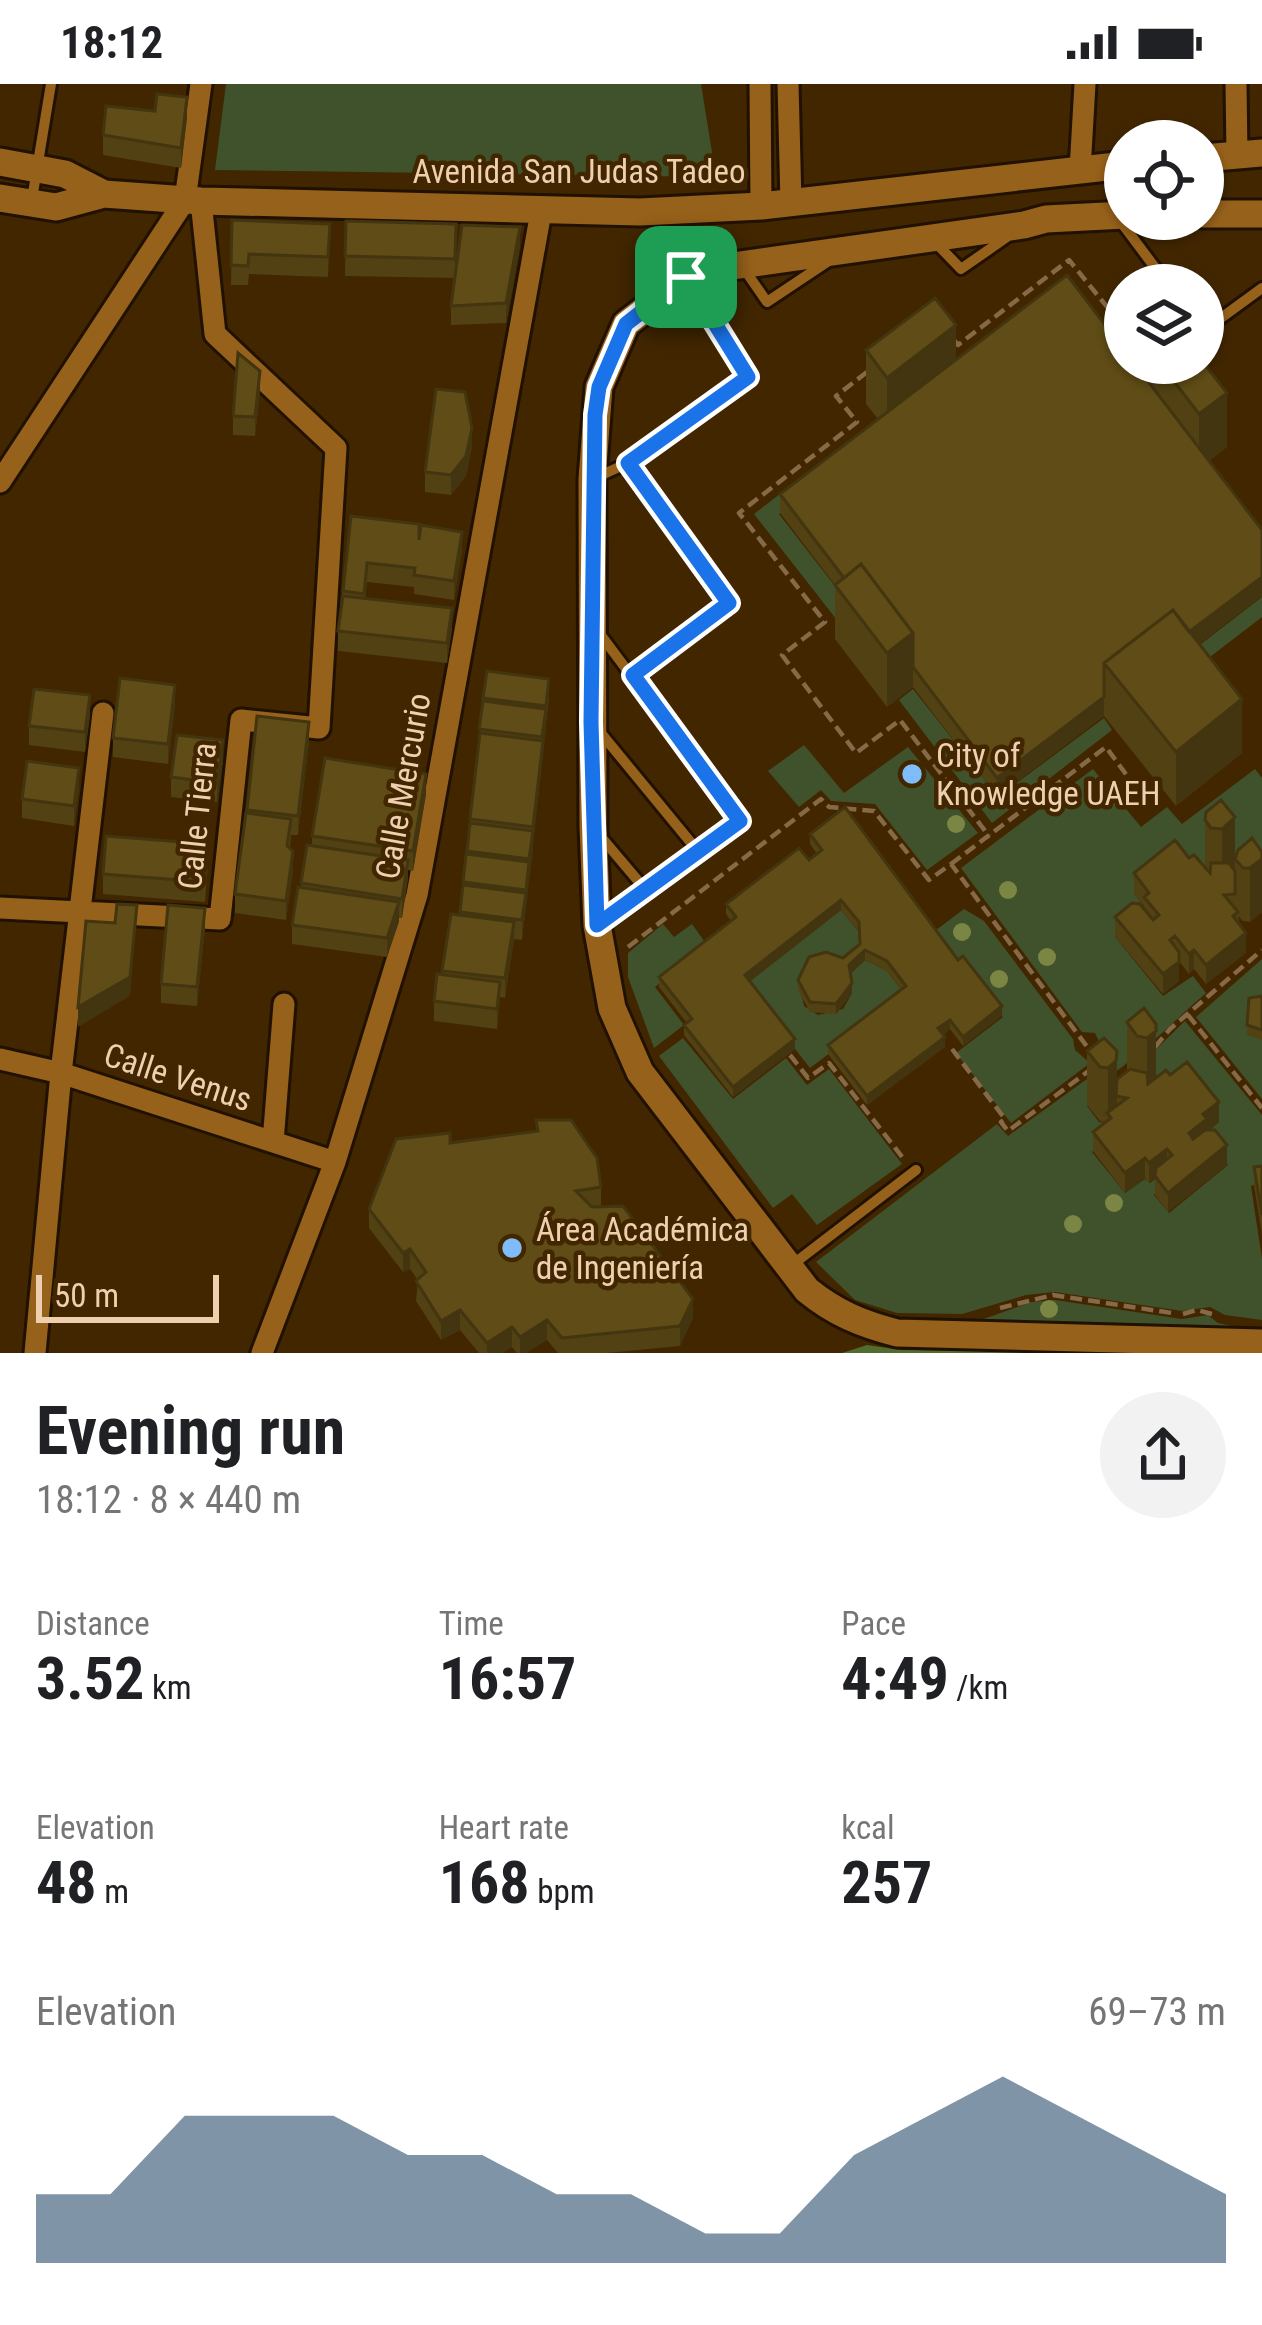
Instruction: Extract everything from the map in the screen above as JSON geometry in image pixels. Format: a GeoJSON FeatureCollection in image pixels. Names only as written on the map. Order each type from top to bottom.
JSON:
{"type":"FeatureCollection","features":[{"type":"Feature","properties":{"kind":"street"},"geometry":{"type":"LineString","coordinates":[[0,482],[193,201],[201,84]]}},
{"type":"Feature","properties":{"kind":"street"},"geometry":{"type":"LineString","coordinates":[[760,84],[760,206]]}},
{"type":"Feature","properties":{"kind":"street"},"geometry":{"type":"LineString","coordinates":[[788,84],[791,202]]}},
{"type":"Feature","properties":{"kind":"street"},"geometry":{"type":"LineString","coordinates":[[1080,170],[1085,84]]}},
{"type":"Feature","properties":{"kind":"street"},"geometry":{"type":"LineString","coordinates":[[1236,84],[1250,154]]}},
{"type":"Feature","properties":{"kind":"street","name":"Avenida San Judas Tadeo"},"geometry":{"type":"LineString","coordinates":[[0,162],[64,174],[104,194]]}},
{"type":"Feature","properties":{"kind":"street","name":"Avenida San Judas Tadeo"},"geometry":{"type":"LineString","coordinates":[[0,198],[56,207],[104,194],[541,212],[760,206],[1104,167]]}},
{"type":"Feature","properties":{"kind":"street","name":"Calle Tierra"},"geometry":{"type":"LineString","coordinates":[[79,910],[220,919],[241,720],[319,728],[337,448],[215,334],[193,201]]}},
{"type":"Feature","properties":{"kind":"street","name":"Calle Mercurio"},"geometry":{"type":"LineString","coordinates":[[262,1353],[335,1162],[417,895],[541,212]]}},
{"type":"Feature","properties":{"kind":"street"},"geometry":{"type":"LineString","coordinates":[[1224,214],[1262,214]]}},
{"type":"Feature","properties":{"kind":"street"},"geometry":{"type":"LineString","coordinates":[[1104,216],[1046,219],[740,263],[686,277],[626,324],[599,387],[592,479],[592,827],[597,925],[612,1008],[640,1072],[806,1290],[833,1311],[897,1333],[1262,1343]]}},
{"type":"Feature","properties":{"kind":"street"},"geometry":{"type":"LineString","coordinates":[[34,1353],[103,713]]}},
{"type":"Feature","properties":{"kind":"street"},"geometry":{"type":"LineString","coordinates":[[0,908],[79,910]]}},
{"type":"Feature","properties":{"kind":"street"},"geometry":{"type":"LineString","coordinates":[[273,1142],[284,1004]]}},
{"type":"Feature","properties":{"kind":"street","name":"Calle Venus"},"geometry":{"type":"LineString","coordinates":[[0,1059],[61,1073],[335,1162]]}},
{"type":"Feature","properties":{"kind":"lane"},"geometry":{"type":"LineString","coordinates":[[30,204],[51,84]]}},
{"type":"Feature","properties":{"kind":"lane"},"geometry":{"type":"LineString","coordinates":[[740,263],[767,302],[848,248]]}},
{"type":"Feature","properties":{"kind":"lane"},"geometry":{"type":"LineString","coordinates":[[592,479],[628,463],[748,377],[686,277]]}},
{"type":"Feature","properties":{"kind":"lane"},"geometry":{"type":"LineString","coordinates":[[1224,316],[1262,287]]}},
{"type":"Feature","properties":{"kind":"lane"},"geometry":{"type":"LineString","coordinates":[[628,463],[729,603],[633,675]]}},
{"type":"Feature","properties":{"kind":"lane"},"geometry":{"type":"LineString","coordinates":[[595,628],[740,821],[597,925]]}},
{"type":"Feature","properties":{"kind":"lane"},"geometry":{"type":"LineString","coordinates":[[591,722],[697,850]]}},
{"type":"Feature","properties":{"kind":"lane"},"geometry":{"type":"LineString","coordinates":[[592,827],[645,890]]}},
{"type":"Feature","properties":{"kind":"lane"},"geometry":{"type":"LineString","coordinates":[[789,1267],[912,1166]]}},
{"type":"Feature","properties":{"kind":"path"},"geometry":{"type":"LineString","coordinates":[[946,332],[958,345],[1069,260],[1104,303]]}},
{"type":"Feature","properties":{"kind":"path"},"geometry":{"type":"LineString","coordinates":[[869,370],[836,396],[856,422],[739,512],[825,622],[782,655],[856,753],[900,720],[989,836]]}},
{"type":"Feature","properties":{"kind":"path"},"geometry":{"type":"LineString","coordinates":[[623,951],[821,799],[829,807],[874,811],[928,880],[1106,747],[1150,807]]}},
{"type":"Feature","properties":{"kind":"path"},"geometry":{"type":"LineString","coordinates":[[951,864],[1099,1063],[1008,1131],[1001,1122],[1005,1119],[952,1049]]}},
{"type":"Feature","properties":{"kind":"path"},"geometry":{"type":"LineString","coordinates":[[1143,1056],[1262,950]]}},
{"type":"Feature","properties":{"kind":"path"},"geometry":{"type":"LineString","coordinates":[[1188,1015],[1262,1108]]}},
{"type":"Feature","properties":{"kind":"path"},"geometry":{"type":"LineString","coordinates":[[790,1054],[808,1078],[829,1063],[912,1166]]}},
{"type":"Feature","properties":{"kind":"path"},"geometry":{"type":"LineString","coordinates":[[990,1312],[1053,1295],[1182,1314],[1209,1312],[1221,1320]]}},
{"type":"Feature","properties":{"kind":"green space"},"geometry":{"type":"Polygon","coordinates":[[[226,84],[701,84],[716,177],[215,170],[226,84]]]}},
{"type":"Feature","properties":{"kind":"green space"},"geometry":{"type":"Polygon","coordinates":[[[874,422],[883,433],[779,514],[859,617],[844,629],[754,514],[874,422]]]}},
{"type":"Feature","properties":{"kind":"green space"},"geometry":{"type":"Polygon","coordinates":[[[1262,597],[1262,617],[1193,670],[1184,657],[1262,597]]]}},
{"type":"Feature","properties":{"kind":"green space"},"geometry":{"type":"Polygon","coordinates":[[[913,689],[998,797],[1104,718],[1112,730],[992,823],[899,700],[913,689]]]}},
{"type":"Feature","properties":{"kind":"green space"},"geometry":{"type":"Polygon","coordinates":[[[804,745],[844,793],[908,747],[978,833],[927,870],[875,804],[831,801],[821,790],[799,807],[768,771],[804,745]]]}},
{"type":"Feature","properties":{"kind":"green space"},"geometry":{"type":"Polygon","coordinates":[[[1093,769],[1141,827],[1167,807],[1182,824],[1255,769],[1262,778],[1262,863],[1236,870],[1222,854],[1205,866],[1204,874],[1175,860],[1134,893],[1148,912],[1115,937],[1163,996],[1193,976],[1206,993],[1114,1073],[1095,1033],[1082,1032],[961,868],[1093,769]]]}},
{"type":"Feature","properties":{"kind":"green space"},"geometry":{"type":"Polygon","coordinates":[[[964,909],[984,921],[1073,1039],[1075,1050],[1090,1063],[1011,1123],[956,1053],[1003,1017],[963,964],[958,967],[932,933],[964,909]]]}},
{"type":"Feature","properties":{"kind":"green space"},"geometry":{"type":"Polygon","coordinates":[[[841,910],[859,932],[860,954],[799,981],[804,1006],[818,1015],[843,1009],[852,993],[849,975],[865,960],[887,971],[906,996],[810,1068],[745,985],[841,910]]]}},
{"type":"Feature","properties":{"kind":"green space"},"geometry":{"type":"Polygon","coordinates":[[[663,924],[674,937],[692,924],[707,945],[655,987],[684,1025],[654,1048],[628,977],[628,953],[663,924]]]}},
{"type":"Feature","properties":{"kind":"green space"},"geometry":{"type":"Polygon","coordinates":[[[1262,959],[1262,1099],[1196,1017],[1262,959]]]}},
{"type":"Feature","properties":{"kind":"green space"},"geometry":{"type":"Polygon","coordinates":[[[1185,1021],[1262,1115],[1262,1182],[1251,1186],[1262,1259],[1262,1320],[1225,1315],[1210,1307],[1182,1311],[1055,1292],[1026,1295],[962,1314],[897,1313],[855,1300],[816,1262],[997,1124],[1008,1136],[1098,1071],[1101,1093],[1087,1106],[1099,1122],[1108,1123],[1110,1137],[1092,1152],[1125,1193],[1167,1170],[1154,1195],[1169,1213],[1228,1165],[1205,1134],[1219,1122],[1188,1081],[1158,1077],[1145,1060],[1185,1021]]]}},
{"type":"Feature","properties":{"kind":"green space"},"geometry":{"type":"Polygon","coordinates":[[[683,1038],[733,1099],[786,1058],[807,1085],[829,1069],[902,1164],[817,1225],[792,1194],[773,1208],[659,1056],[683,1038]]]}},
{"type":"Feature","properties":{"kind":"green space"},"geometry":{"type":"Polygon","coordinates":[[[1055,1300],[1182,1319],[1208,1315],[1237,1327],[978,1321],[1031,1302],[1055,1300]]]}},
{"type":"Feature","properties":{"kind":"green space"},"geometry":{"type":"Polygon","coordinates":[[[867,1345],[902,1350],[1164,1353],[842,1353],[867,1345]]]}},
{"type":"Feature","properties":{"kind":"building"},"geometry":{"type":"Polygon","coordinates":[[[157,94],[187,97],[181,148],[103,135],[106,106],[155,111],[157,94]]]}},
{"type":"Feature","properties":{"kind":"building"},"geometry":{"type":"Polygon","coordinates":[[[232,220],[330,224],[328,257],[249,254],[248,266],[231,265],[232,220]]]}},
{"type":"Feature","properties":{"kind":"building"},"geometry":{"type":"Polygon","coordinates":[[[346,221],[456,224],[455,259],[345,256],[346,221]]]}},
{"type":"Feature","properties":{"kind":"building"},"geometry":{"type":"Polygon","coordinates":[[[462,225],[520,227],[506,303],[451,306],[462,225]]]}},
{"type":"Feature","properties":{"kind":"building"},"geometry":{"type":"Polygon","coordinates":[[[1067,275],[1104,323],[1104,384],[1150,384],[1262,530],[1262,577],[1189,632],[1173,610],[1104,663],[1104,697],[997,778],[913,667],[913,633],[861,564],[844,578],[780,494],[1067,275]]]}},
{"type":"Feature","properties":{"kind":"building"},"geometry":{"type":"Polygon","coordinates":[[[935,298],[956,325],[887,378],[866,350],[935,298]]]}},
{"type":"Feature","properties":{"kind":"building"},"geometry":{"type":"Polygon","coordinates":[[[238,353],[260,371],[255,417],[233,416],[238,353]]]}},
{"type":"Feature","properties":{"kind":"building"},"geometry":{"type":"Polygon","coordinates":[[[1176,384],[1220,384],[1227,393],[1199,414],[1176,384]]]}},
{"type":"Feature","properties":{"kind":"building"},"geometry":{"type":"Polygon","coordinates":[[[436,389],[465,392],[472,428],[466,456],[451,475],[425,472],[436,389]]]}},
{"type":"Feature","properties":{"kind":"building"},"geometry":{"type":"Polygon","coordinates":[[[351,516],[419,524],[419,540],[421,525],[462,532],[454,581],[414,575],[415,568],[367,563],[364,594],[343,591],[351,516]]]}},
{"type":"Feature","properties":{"kind":"building"},"geometry":{"type":"Polygon","coordinates":[[[861,564],[913,633],[887,653],[835,585],[861,564]]]}},
{"type":"Feature","properties":{"kind":"building"},"geometry":{"type":"Polygon","coordinates":[[[343,596],[452,608],[447,643],[338,631],[343,596]]]}},
{"type":"Feature","properties":{"kind":"building"},"geometry":{"type":"Polygon","coordinates":[[[1173,610],[1242,699],[1176,752],[1104,663],[1173,610]]]}},
{"type":"Feature","properties":{"kind":"building"},"geometry":{"type":"Polygon","coordinates":[[[487,671],[549,679],[546,706],[483,698],[487,671]]]}},
{"type":"Feature","properties":{"kind":"building"},"geometry":{"type":"Polygon","coordinates":[[[120,678],[175,685],[168,744],[113,738],[120,678]]]}},
{"type":"Feature","properties":{"kind":"building"},"geometry":{"type":"Polygon","coordinates":[[[34,689],[90,695],[85,732],[29,726],[34,689]]]}},
{"type":"Feature","properties":{"kind":"building"},"geometry":{"type":"Polygon","coordinates":[[[483,701],[546,709],[542,737],[479,729],[483,701]]]}},
{"type":"Feature","properties":{"kind":"building"},"geometry":{"type":"Polygon","coordinates":[[[257,716],[309,722],[298,816],[247,810],[257,716]]]}},
{"type":"Feature","properties":{"kind":"building"},"geometry":{"type":"Polygon","coordinates":[[[480,733],[543,741],[533,827],[470,819],[480,733]]]}},
{"type":"Feature","properties":{"kind":"building"},"geometry":{"type":"Polygon","coordinates":[[[177,735],[223,740],[217,783],[171,777],[177,735]]]}},
{"type":"Feature","properties":{"kind":"building"},"geometry":{"type":"Polygon","coordinates":[[[325,758],[426,774],[413,851],[312,836],[325,758]]]}},
{"type":"Feature","properties":{"kind":"building"},"geometry":{"type":"Polygon","coordinates":[[[27,761],[79,768],[74,806],[22,799],[27,761]]]}},
{"type":"Feature","properties":{"kind":"building"},"geometry":{"type":"Polygon","coordinates":[[[1221,800],[1235,817],[1222,829],[1211,828],[1206,812],[1221,800]]]}},
{"type":"Feature","properties":{"kind":"building"},"geometry":{"type":"Polygon","coordinates":[[[845,807],[958,960],[963,956],[1002,1006],[963,1037],[950,1020],[938,1028],[945,1037],[867,1096],[828,1045],[906,986],[887,961],[865,950],[849,965],[852,983],[836,1004],[810,1002],[798,980],[809,957],[826,952],[843,958],[860,944],[859,922],[841,900],[745,975],[795,1039],[733,1087],[684,1025],[692,1019],[659,977],[736,917],[726,904],[799,848],[809,860],[822,850],[810,834],[845,807]]]}},
{"type":"Feature","properties":{"kind":"building"},"geometry":{"type":"Polygon","coordinates":[[[246,813],[291,819],[287,846],[293,851],[286,901],[235,894],[246,813]]]}},
{"type":"Feature","properties":{"kind":"building"},"geometry":{"type":"Polygon","coordinates":[[[470,823],[533,831],[529,859],[467,851],[470,823]]]}},
{"type":"Feature","properties":{"kind":"building"},"geometry":{"type":"Polygon","coordinates":[[[106,836],[208,844],[205,882],[103,874],[106,836]]]}},
{"type":"Feature","properties":{"kind":"building"},"geometry":{"type":"Polygon","coordinates":[[[1252,838],[1262,859],[1243,868],[1235,859],[1252,838]]]}},
{"type":"Feature","properties":{"kind":"building"},"geometry":{"type":"Polygon","coordinates":[[[1175,840],[1210,873],[1211,863],[1229,863],[1235,871],[1235,894],[1224,895],[1246,933],[1206,965],[1175,936],[1170,940],[1179,952],[1179,962],[1163,974],[1115,917],[1132,903],[1140,904],[1153,920],[1159,915],[1144,897],[1149,893],[1134,873],[1175,840]]]}},
{"type":"Feature","properties":{"kind":"building"},"geometry":{"type":"Polygon","coordinates":[[[307,845],[408,860],[402,899],[301,883],[307,845]]]}},
{"type":"Feature","properties":{"kind":"building"},"geometry":{"type":"Polygon","coordinates":[[[466,854],[529,862],[526,890],[463,882],[466,854]]]}},
{"type":"Feature","properties":{"kind":"building"},"geometry":{"type":"Polygon","coordinates":[[[463,885],[526,893],[522,920],[460,912],[463,885]]]}},
{"type":"Feature","properties":{"kind":"building"},"geometry":{"type":"Polygon","coordinates":[[[298,887],[399,902],[387,938],[292,925],[298,887]]]}},
{"type":"Feature","properties":{"kind":"building"},"geometry":{"type":"Polygon","coordinates":[[[117,904],[137,905],[130,977],[78,1007],[86,921],[115,923],[117,904]]]}},
{"type":"Feature","properties":{"kind":"building"},"geometry":{"type":"Polygon","coordinates":[[[168,905],[205,908],[197,987],[161,984],[168,905]]]}},
{"type":"Feature","properties":{"kind":"building"},"geometry":{"type":"Polygon","coordinates":[[[451,914],[514,922],[505,978],[442,971],[451,914]]]}},
{"type":"Feature","properties":{"kind":"building"},"geometry":{"type":"Polygon","coordinates":[[[437,974],[500,982],[497,1009],[434,1001],[437,974]]]}},
{"type":"Feature","properties":{"kind":"building"},"geometry":{"type":"Polygon","coordinates":[[[1262,996],[1262,1030],[1247,1025],[1249,998],[1262,996]]]}},
{"type":"Feature","properties":{"kind":"building"},"geometry":{"type":"Polygon","coordinates":[[[1144,1008],[1156,1024],[1156,1031],[1147,1038],[1137,1036],[1127,1022],[1144,1008]]]}},
{"type":"Feature","properties":{"kind":"building"},"geometry":{"type":"Polygon","coordinates":[[[1104,1038],[1117,1051],[1116,1061],[1108,1068],[1100,1067],[1087,1051],[1104,1038]]]}},
{"type":"Feature","properties":{"kind":"building"},"geometry":{"type":"Polygon","coordinates":[[[1187,1062],[1219,1102],[1189,1133],[1193,1139],[1205,1130],[1215,1130],[1227,1145],[1168,1193],[1155,1176],[1156,1168],[1172,1155],[1167,1149],[1125,1173],[1093,1132],[1127,1098],[1116,1096],[1117,1079],[1130,1069],[1147,1073],[1148,1084],[1187,1062]]]}},
{"type":"Feature","properties":{"kind":"building","name":"Área Académica de Ingeniería"},"geometry":{"type":"Polygon","coordinates":[[[536,1120],[571,1120],[597,1158],[601,1187],[576,1191],[592,1207],[623,1206],[693,1299],[680,1326],[562,1338],[547,1320],[520,1337],[512,1327],[487,1343],[460,1310],[441,1321],[416,1281],[426,1272],[410,1249],[403,1253],[369,1209],[396,1139],[450,1133],[450,1143],[538,1131],[536,1120]]]}},
{"type":"Feature","properties":{"kind":"building"},"geometry":{"type":"Polygon","coordinates":[[[1262,1166],[1262,1215],[1254,1167],[1262,1166]]]}},
{"type":"Feature","properties":{"kind":"place","name":"City of Knowledge UAEH"},"geometry":{"type":"Point","coordinates":[912,774]}},
{"type":"Feature","properties":{"kind":"place","name":"Área Académica de Ingeniería"},"geometry":{"type":"Point","coordinates":[512,1248]}},
{"type":"Feature","properties":{"kind":"route"},"geometry":{"type":"LineString","coordinates":[[686,277],[748,377],[628,463],[729,603],[633,675],[740,821],[597,925],[591,722],[595,415],[599,387],[626,324],[686,277]]}}]}
